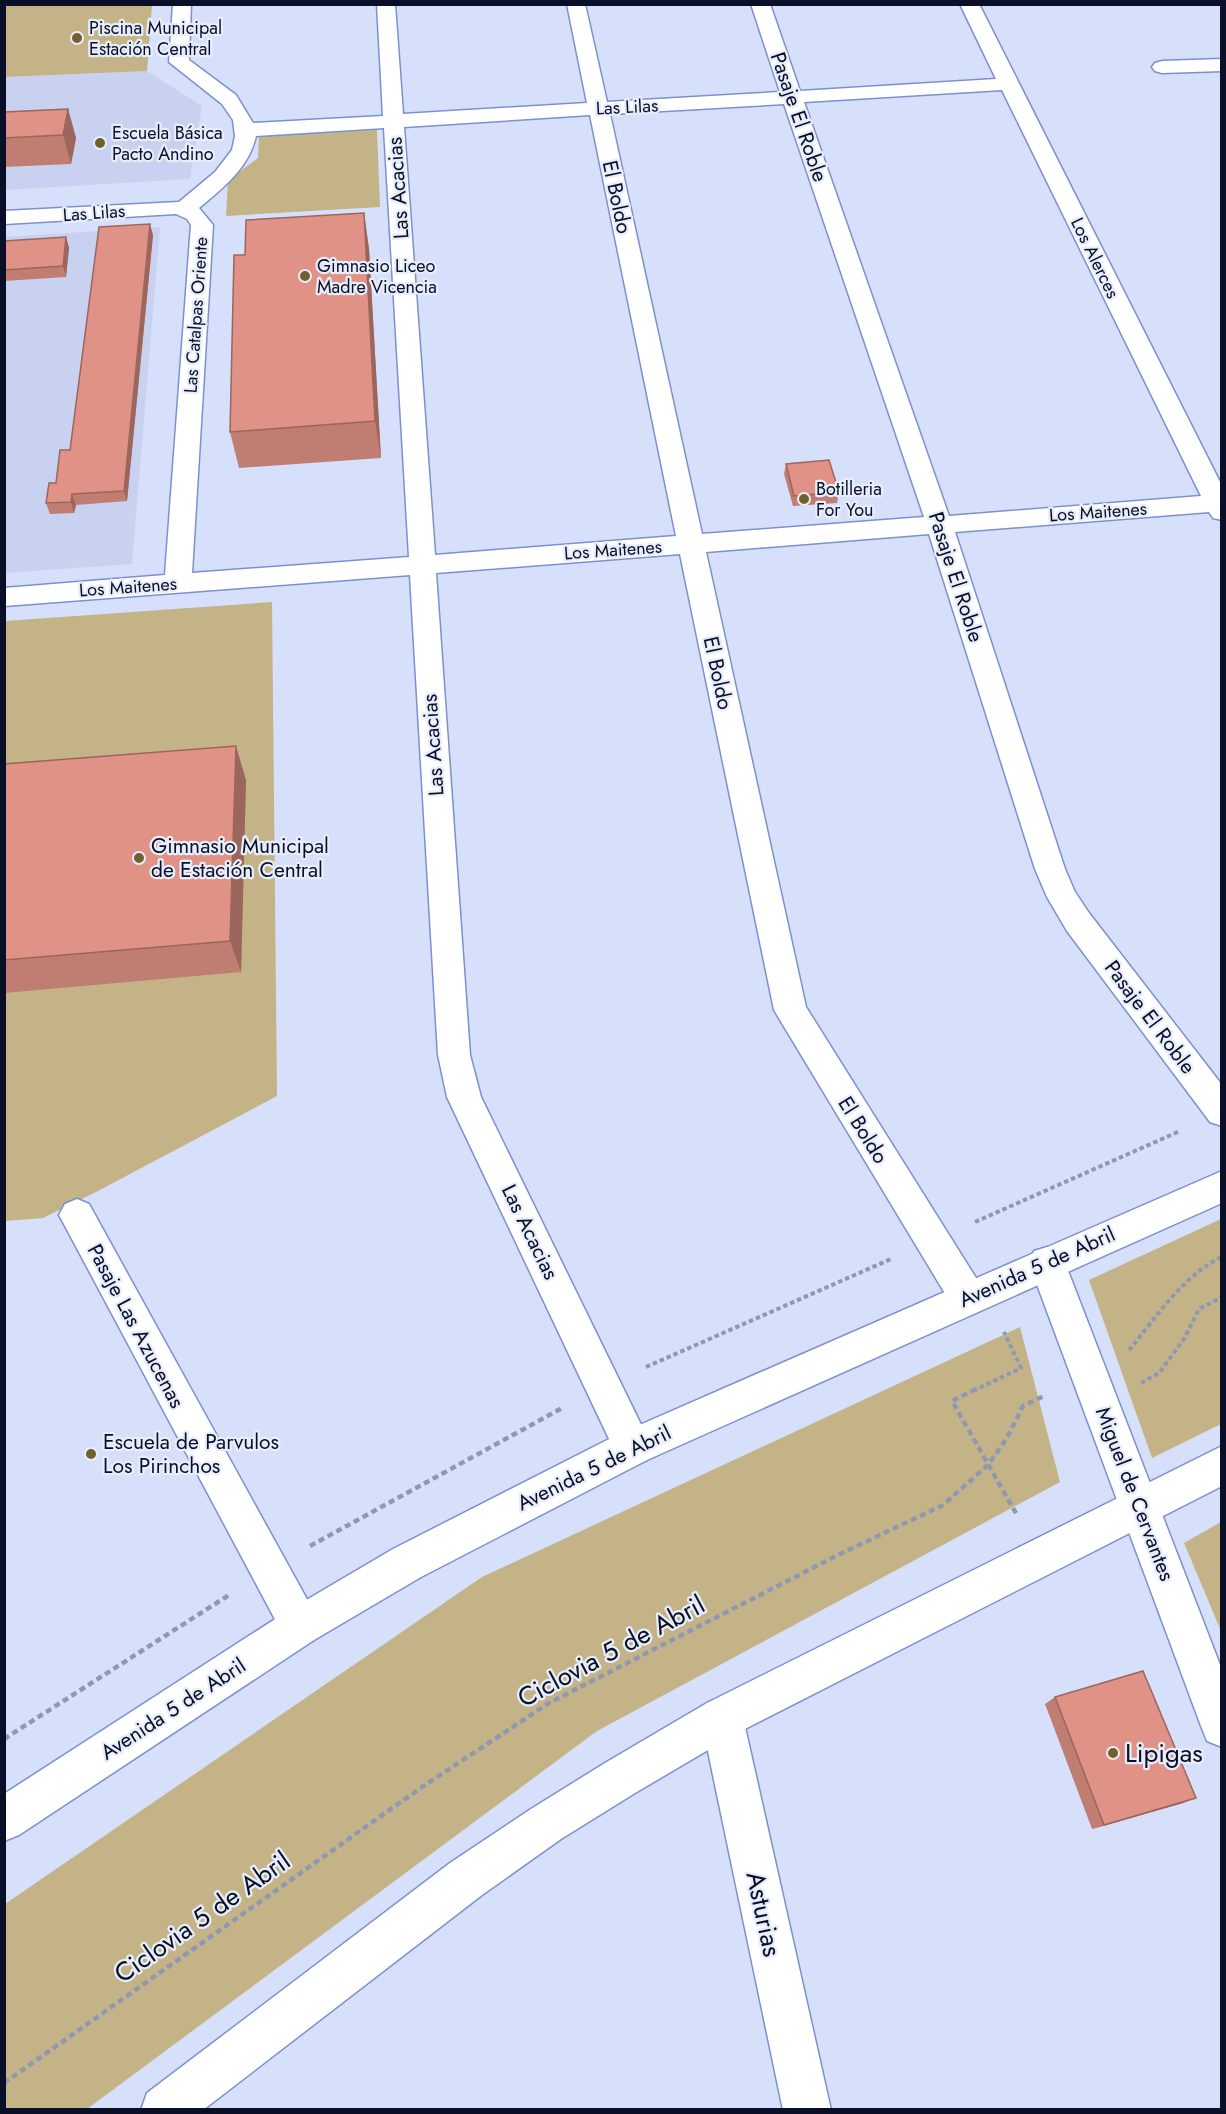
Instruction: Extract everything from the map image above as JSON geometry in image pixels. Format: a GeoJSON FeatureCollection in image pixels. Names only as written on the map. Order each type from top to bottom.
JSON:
{"type":"FeatureCollection","features":[{"type":"Feature","properties":{"kind":"street"},"geometry":{"type":"LineString","coordinates":[[182,4],[179,62],[233,103],[246,130]]}},
{"type":"Feature","properties":{"kind":"street","name":"Las Acacias"},"geometry":{"type":"LineString","coordinates":[[386,4],[454,1055],[464,1096],[633,1447]]}},
{"type":"Feature","properties":{"kind":"street","name":"El Boldo"},"geometry":{"type":"LineString","coordinates":[[576,4],[790,1010],[977,1294]]}},
{"type":"Feature","properties":{"kind":"street","name":"Pasaje El Roble"},"geometry":{"type":"LineString","coordinates":[[760,4],[939,524],[1050,869],[1062,897],[1078,922],[1221,1112]]}},
{"type":"Feature","properties":{"kind":"street","name":"Los Alerces"},"geometry":{"type":"LineString","coordinates":[[969,4],[1220,506]]}},
{"type":"Feature","properties":{"kind":"street"},"geometry":{"type":"LineString","coordinates":[[1162,67],[1221,65]]}},
{"type":"Feature","properties":{"kind":"street","name":"Las Lilas"},"geometry":{"type":"LineString","coordinates":[[246,130],[1009,84]]}},
{"type":"Feature","properties":{"kind":"street","name":"Las Catalpas Oriente"},"geometry":{"type":"LineString","coordinates":[[178,583],[202,225],[197,215],[184,209],[239,160],[245,143],[246,130]]}},
{"type":"Feature","properties":{"kind":"street","name":"Las Lilas"},"geometry":{"type":"LineString","coordinates":[[4,218],[165,208],[184,209]]}},
{"type":"Feature","properties":{"kind":"street","name":"Los Maitenes"},"geometry":{"type":"LineString","coordinates":[[4,597],[939,524],[1220,506]]}},
{"type":"Feature","properties":{"kind":"street","name":"Avenida 5 de Abril"},"geometry":{"type":"LineString","coordinates":[[4,1820],[300,1626],[407,1563],[633,1447],[1221,1186]]}},
{"type":"Feature","properties":{"kind":"street","name":"Pasaje Las Azucenas"},"geometry":{"type":"LineString","coordinates":[[76,1215],[300,1626]]}},
{"type":"Feature","properties":{"kind":"street","name":"Miguel de Cervantes"},"geometry":{"type":"LineString","coordinates":[[1047,1263],[1221,1726]]}},
{"type":"Feature","properties":{"kind":"street"},"geometry":{"type":"LineString","coordinates":[[164,2109],[493,1861],[546,1824],[722,1718],[1221,1465]]}},
{"type":"Feature","properties":{"kind":"street","name":"Asturias"},"geometry":{"type":"LineString","coordinates":[[722,1718],[807,2109]]}},
{"type":"Feature","properties":{"kind":"path","name":"Ciclovia 5 de Abril"},"geometry":{"type":"LineString","coordinates":[[4,2082],[382,1814],[549,1703],[840,1554],[943,1504],[988,1465],[1007,1438],[1023,1406],[1095,1390],[1180,1290],[1207,1264],[1221,1257]]}},
{"type":"Feature","properties":{"kind":"path"},"geometry":{"type":"LineString","coordinates":[[977,1294],[1021,1368],[952,1401],[1040,1556]]}},
{"type":"Feature","properties":{"kind":"path"},"geometry":{"type":"LineString","coordinates":[[1095,1390],[1159,1373],[1184,1339],[1199,1309],[1221,1297]]}},
{"type":"Feature","properties":{"kind":"shaded area","name":"Piscina Municipal Estación Central"},"geometry":{"type":"Polygon","coordinates":[[[4,5],[152,5],[147,71],[5,77],[4,5]]]}},
{"type":"Feature","properties":{"kind":"shaded area","name":"Escuela Básica Pacto Andino"},"geometry":{"type":"Polygon","coordinates":[[[147,71],[202,106],[190,179],[5,190],[4,77],[147,71]]]}},
{"type":"Feature","properties":{"kind":"shaded area"},"geometry":{"type":"Polygon","coordinates":[[[377,130],[380,207],[226,216],[228,180],[258,158],[259,136],[377,130]]]}},
{"type":"Feature","properties":{"kind":"shaded area"},"geometry":{"type":"Polygon","coordinates":[[[160,227],[132,564],[5,573],[5,237],[160,227]]]}},
{"type":"Feature","properties":{"kind":"shaded area","name":"Gimnasio Municipal de Estación Central"},"geometry":{"type":"Polygon","coordinates":[[[272,602],[277,1096],[43,1218],[5,1221],[5,621],[272,602]]]}},
{"type":"Feature","properties":{"kind":"shaded area"},"geometry":{"type":"Polygon","coordinates":[[[1221,1219],[1221,1424],[1152,1458],[1089,1280],[1221,1219]]]}},
{"type":"Feature","properties":{"kind":"shaded area"},"geometry":{"type":"Polygon","coordinates":[[[1020,1327],[1060,1482],[597,1731],[87,2109],[5,2109],[5,1904],[482,1577],[1020,1327]]]}},
{"type":"Feature","properties":{"kind":"shaded area"},"geometry":{"type":"Polygon","coordinates":[[[1221,1522],[1221,1631],[1184,1543],[1221,1522]]]}},
{"type":"Feature","properties":{"kind":"building"},"geometry":{"type":"Polygon","coordinates":[[[68,109],[63,135],[4,138],[4,112],[68,109]]]}},
{"type":"Feature","properties":{"kind":"building"},"geometry":{"type":"Polygon","coordinates":[[[364,213],[375,421],[230,432],[234,255],[245,255],[246,220],[364,213]]]}},
{"type":"Feature","properties":{"kind":"building"},"geometry":{"type":"Polygon","coordinates":[[[150,224],[124,491],[72,494],[71,502],[46,503],[49,483],[56,483],[60,450],[70,450],[99,227],[150,224]]]}},
{"type":"Feature","properties":{"kind":"building"},"geometry":{"type":"Polygon","coordinates":[[[66,237],[63,266],[4,270],[4,241],[66,237]]]}},
{"type":"Feature","properties":{"kind":"building"},"geometry":{"type":"Polygon","coordinates":[[[829,460],[839,492],[794,496],[786,464],[829,460]]]}},
{"type":"Feature","properties":{"kind":"building","name":"Gimnasio Municipal de Estación Central"},"geometry":{"type":"Polygon","coordinates":[[[236,746],[230,941],[4,960],[4,764],[236,746]]]}},
{"type":"Feature","properties":{"kind":"building","name":"Lipigas"},"geometry":{"type":"Polygon","coordinates":[[[1143,1671],[1196,1798],[1104,1825],[1055,1697],[1143,1671]]]}},
{"type":"Feature","properties":{"kind":"place","name":"Piscina Municipal Estación Central"},"geometry":{"type":"Point","coordinates":[77,38]}},
{"type":"Feature","properties":{"kind":"place","name":"Escuela Básica Pacto Andino"},"geometry":{"type":"Point","coordinates":[100,143]}},
{"type":"Feature","properties":{"kind":"place","name":"Gimnasio Liceo Madre Vicencia"},"geometry":{"type":"Point","coordinates":[305,276]}},
{"type":"Feature","properties":{"kind":"place","name":"Botilleria For You"},"geometry":{"type":"Point","coordinates":[804,499]}},
{"type":"Feature","properties":{"kind":"place","name":"Gimnasio Municipal de Estación Central"},"geometry":{"type":"Point","coordinates":[139,858]}},
{"type":"Feature","properties":{"kind":"place","name":"Escuela de Parvulos Los Pirinchos"},"geometry":{"type":"Point","coordinates":[91,1454]}},
{"type":"Feature","properties":{"kind":"place","name":"Lipigas"},"geometry":{"type":"Point","coordinates":[1113,1753]}}]}
